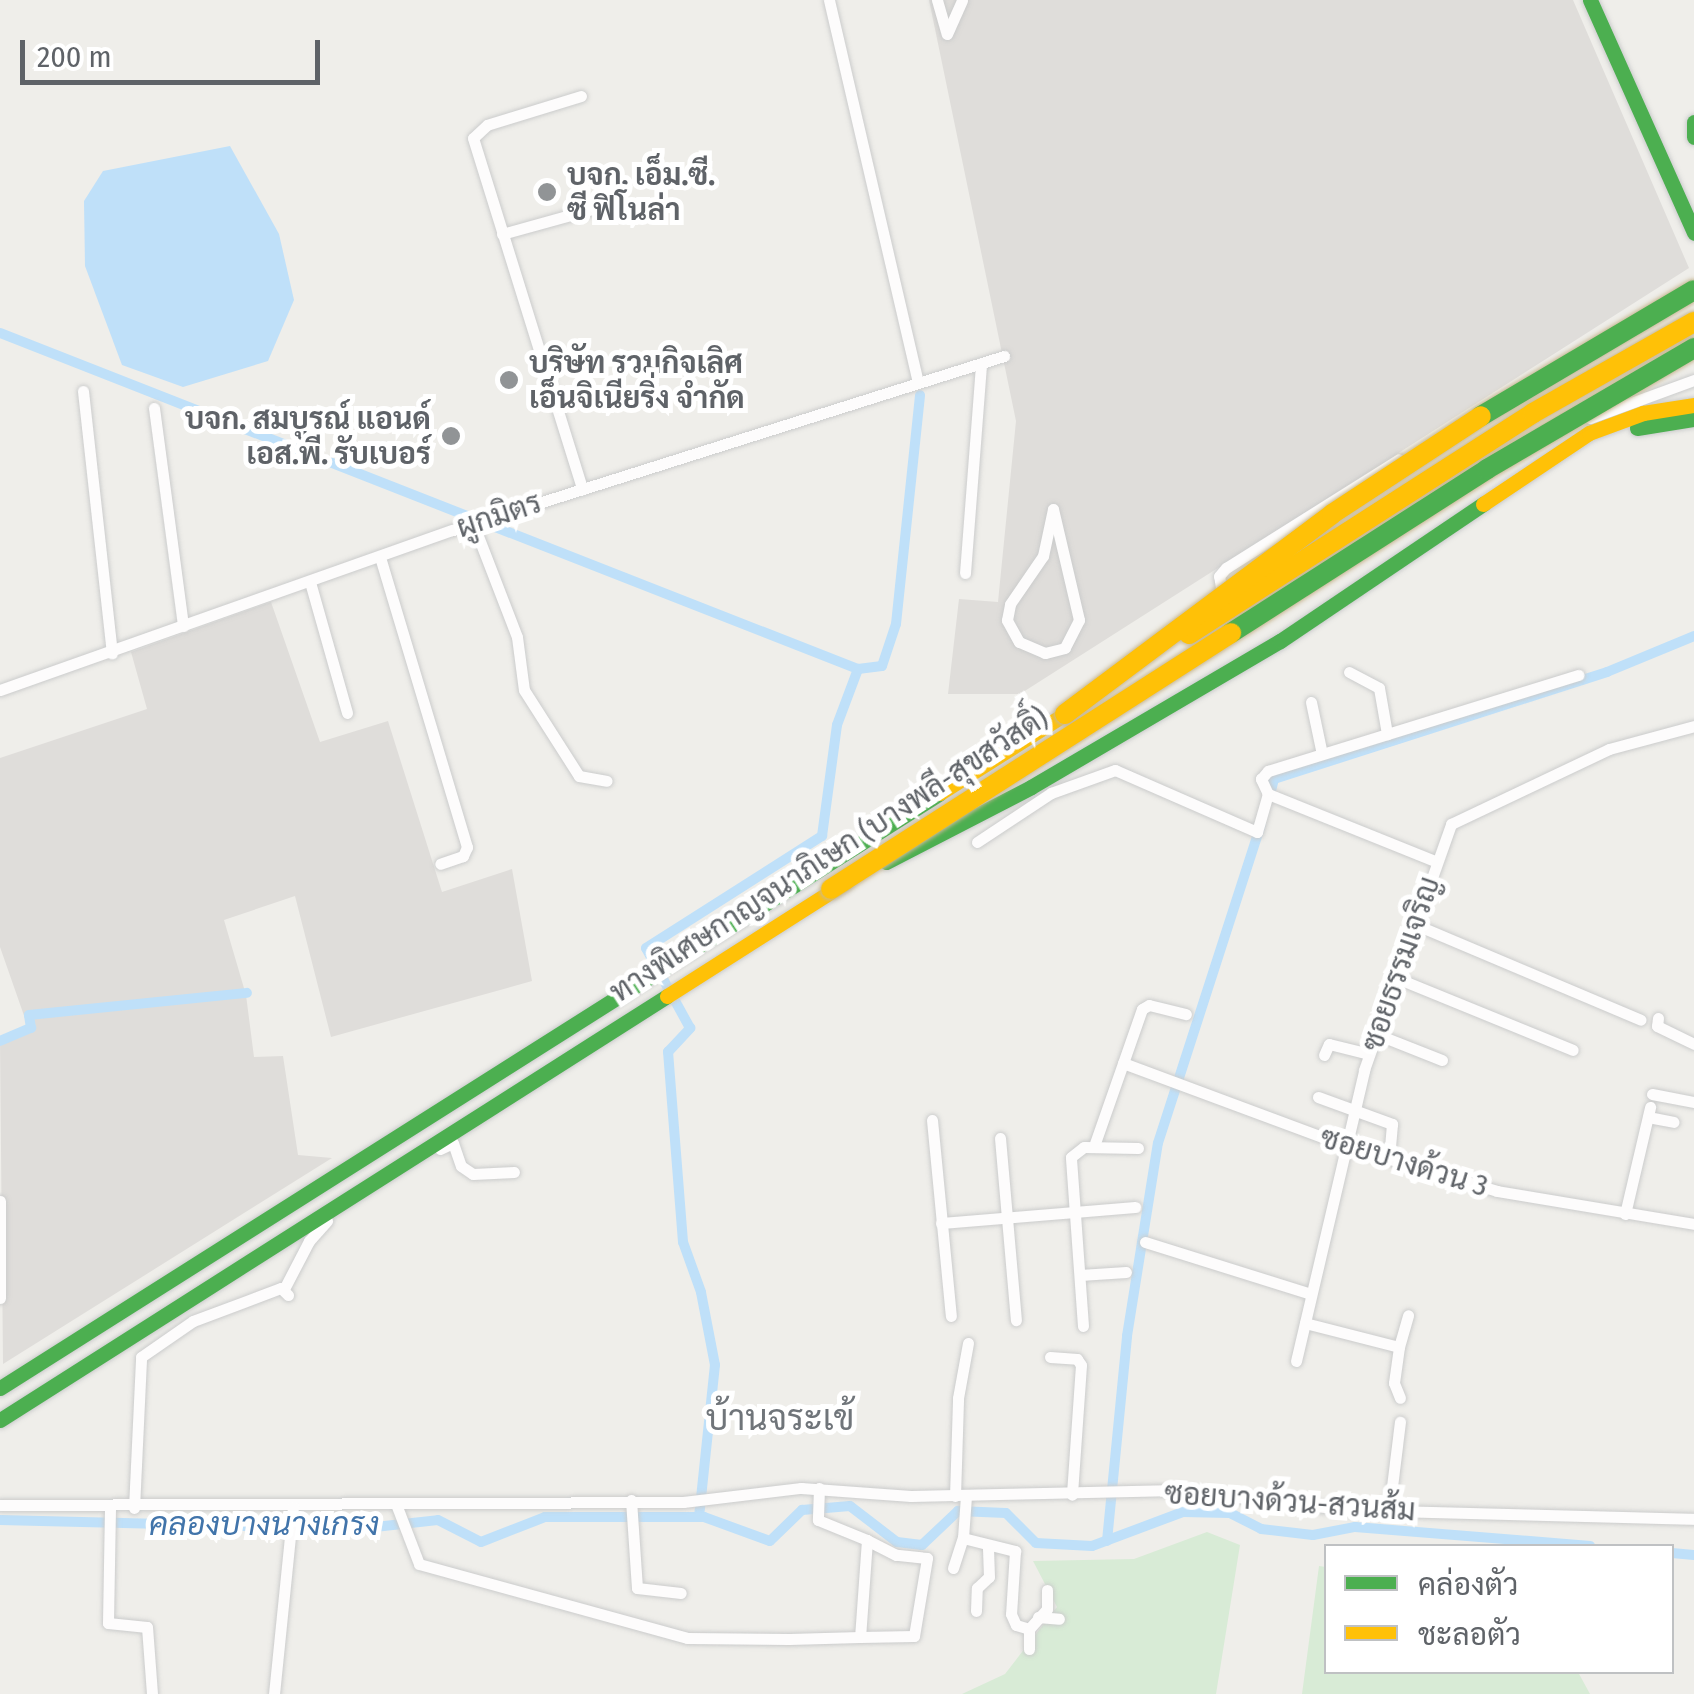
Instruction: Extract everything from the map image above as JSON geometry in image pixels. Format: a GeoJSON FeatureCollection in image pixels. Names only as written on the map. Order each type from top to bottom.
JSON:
{"type":"FeatureCollection","features":[{"type":"Feature","properties":{"kind":"main road"},"geometry":{"type":"LineString","coordinates":[[1590,0],[1694,233]]}},
{"type":"Feature","properties":{"kind":"main road"},"geometry":{"type":"LineString","coordinates":[[1694,122],[1694,137]]}},
{"type":"Feature","properties":{"kind":"main road"},"geometry":{"type":"LineString","coordinates":[[1065,714],[1332,514],[1694,286]]}},
{"type":"Feature","properties":{"kind":"main road","name":"ทางพิเศษกาญจนาภิเษก (บางพลี-สุขสวัสดิ์)"},"geometry":{"type":"LineString","coordinates":[[0,1388],[1065,714],[1504,431],[1694,322]]}},
{"type":"Feature","properties":{"kind":"main road","name":"ทางพิเศษกาญจนาภิเษก (บางพลี-สุขสวัสดิ์)"},"geometry":{"type":"LineString","coordinates":[[0,1420],[1487,469],[1694,348]]}},
{"type":"Feature","properties":{"kind":"main road"},"geometry":{"type":"LineString","coordinates":[[832,889],[1172,706],[1498,492],[1615,422],[1694,405]]}},
{"type":"Feature","properties":{"kind":"main road"},"geometry":{"type":"LineString","coordinates":[[1498,492],[1612,436],[1694,419]]}},
{"type":"Feature","properties":{"kind":"street"},"geometry":{"type":"LineString","coordinates":[[829,0],[918,382]]}},
{"type":"Feature","properties":{"kind":"street"},"geometry":{"type":"LineString","coordinates":[[937,0],[946,34],[962,0]]}},
{"type":"Feature","properties":{"kind":"street"},"geometry":{"type":"LineString","coordinates":[[581,96],[474,134],[582,489]]}},
{"type":"Feature","properties":{"kind":"street"},"geometry":{"type":"LineString","coordinates":[[502,234],[592,209]]}},
{"type":"Feature","properties":{"kind":"street"},"geometry":{"type":"LineString","coordinates":[[1694,286],[1258,547],[1219,576],[1222,594],[1249,616],[1596,416],[1694,380]]}},
{"type":"Feature","properties":{"kind":"street","name":"ผูกมิตร"},"geometry":{"type":"LineString","coordinates":[[0,690],[475,523],[1004,356]]}},
{"type":"Feature","properties":{"kind":"street"},"geometry":{"type":"LineString","coordinates":[[965,573],[980,364]]}},
{"type":"Feature","properties":{"kind":"street"},"geometry":{"type":"LineString","coordinates":[[83,391],[112,653]]}},
{"type":"Feature","properties":{"kind":"street"},"geometry":{"type":"LineString","coordinates":[[154,408],[183,626]]}},
{"type":"Feature","properties":{"kind":"street"},"geometry":{"type":"LineString","coordinates":[[1053,509],[1079,620],[1065,648],[1045,653],[1019,642],[1007,620],[1010,604],[1042,556],[1053,509]]}},
{"type":"Feature","properties":{"kind":"street"},"geometry":{"type":"LineString","coordinates":[[475,523],[517,637],[524,690],[579,776],[606,781]]}},
{"type":"Feature","properties":{"kind":"street"},"geometry":{"type":"LineString","coordinates":[[380,557],[467,847],[463,856],[440,864]]}},
{"type":"Feature","properties":{"kind":"street"},"geometry":{"type":"LineString","coordinates":[[310,582],[346,713]]}},
{"type":"Feature","properties":{"kind":"street"},"geometry":{"type":"LineString","coordinates":[[1349,672],[1378,688],[1387,734]]}},
{"type":"Feature","properties":{"kind":"street"},"geometry":{"type":"LineString","coordinates":[[977,842],[1051,792],[1104,772],[1158,787],[1258,832],[1270,794],[1263,774],[1579,675]]}},
{"type":"Feature","properties":{"kind":"street"},"geometry":{"type":"LineString","coordinates":[[1311,702],[1322,754]]}},
{"type":"Feature","properties":{"kind":"street","name":"ซอยธรรมเจริญ"},"geometry":{"type":"LineString","coordinates":[[1296,1361],[1353,1109],[1394,976],[1451,824],[1462,813],[1608,749],[1694,726]]}},
{"type":"Feature","properties":{"kind":"street"},"geometry":{"type":"LineString","coordinates":[[1270,794],[1437,862]]}},
{"type":"Feature","properties":{"kind":"street"},"geometry":{"type":"LineString","coordinates":[[1414,924],[1641,1020]]}},
{"type":"Feature","properties":{"kind":"street"},"geometry":{"type":"LineString","coordinates":[[1394,976],[1572,1050]]}},
{"type":"Feature","properties":{"kind":"street"},"geometry":{"type":"LineString","coordinates":[[1094,1146],[1142,1009],[1149,1005],[1186,1014]]}},
{"type":"Feature","properties":{"kind":"street"},"geometry":{"type":"LineString","coordinates":[[1658,1018],[1657,1026],[1694,1044]]}},
{"type":"Feature","properties":{"kind":"street"},"geometry":{"type":"LineString","coordinates":[[1376,1034],[1442,1060]]}},
{"type":"Feature","properties":{"kind":"street"},"geometry":{"type":"LineString","coordinates":[[1324,1055],[1329,1044],[1369,1054]]}},
{"type":"Feature","properties":{"kind":"street","name":"ซอยบางด้วน 3"},"geometry":{"type":"LineString","coordinates":[[1123,1063],[1343,1144],[1522,1197],[1694,1224]]}},
{"type":"Feature","properties":{"kind":"street"},"geometry":{"type":"LineString","coordinates":[[1318,1097],[1392,1124],[1389,1158]]}},
{"type":"Feature","properties":{"kind":"street"},"geometry":{"type":"LineString","coordinates":[[1650,1106],[1694,1102]]}},
{"type":"Feature","properties":{"kind":"street"},"geometry":{"type":"LineString","coordinates":[[1650,1106],[1674,1122]]}},
{"type":"Feature","properties":{"kind":"street"},"geometry":{"type":"LineString","coordinates":[[1625,1214],[1650,1106]]}},
{"type":"Feature","properties":{"kind":"street"},"geometry":{"type":"LineString","coordinates":[[932,1120],[951,1316]]}},
{"type":"Feature","properties":{"kind":"street"},"geometry":{"type":"LineString","coordinates":[[1000,1138],[1016,1320]]}},
{"type":"Feature","properties":{"kind":"street"},"geometry":{"type":"LineString","coordinates":[[134,1508],[141,1357],[193,1320],[286,1292],[326,1222],[448,1144],[457,1148],[465,1172],[514,1172]]}},
{"type":"Feature","properties":{"kind":"street"},"geometry":{"type":"LineString","coordinates":[[1083,1326],[1070,1162],[1078,1150],[1094,1146],[1138,1148]]}},
{"type":"Feature","properties":{"kind":"street"},"geometry":{"type":"LineString","coordinates":[[0,1201],[0,1298]]}},
{"type":"Feature","properties":{"kind":"street"},"geometry":{"type":"LineString","coordinates":[[941,1223],[1135,1207]]}},
{"type":"Feature","properties":{"kind":"street"},"geometry":{"type":"LineString","coordinates":[[1145,1242],[1311,1294]]}},
{"type":"Feature","properties":{"kind":"street"},"geometry":{"type":"LineString","coordinates":[[1080,1275],[1126,1272]]}},
{"type":"Feature","properties":{"kind":"street"},"geometry":{"type":"LineString","coordinates":[[1400,1398],[1394,1383],[1408,1316]]}},
{"type":"Feature","properties":{"kind":"street"},"geometry":{"type":"LineString","coordinates":[[1306,1323],[1399,1347]]}},
{"type":"Feature","properties":{"kind":"street"},"geometry":{"type":"LineString","coordinates":[[953,1568],[965,1531],[958,1398],[968,1343]]}},
{"type":"Feature","properties":{"kind":"street"},"geometry":{"type":"LineString","coordinates":[[1050,1356],[1077,1359],[1082,1365],[1072,1495]]}},
{"type":"Feature","properties":{"kind":"street"},"geometry":{"type":"LineString","coordinates":[[1389,1511],[1400,1422]]}},
{"type":"Feature","properties":{"kind":"street"},"geometry":{"type":"LineString","coordinates":[[396,1506],[401,1527],[419,1564],[694,1639],[918,1634],[930,1564],[818,1517],[819,1491]]}},
{"type":"Feature","properties":{"kind":"street","name":"ซอยบางด้วน-สวนส้ม"},"geometry":{"type":"LineString","coordinates":[[631,1504],[819,1491],[962,1498],[1196,1491],[1389,1511],[1694,1518]]}},
{"type":"Feature","properties":{"kind":"street"},"geometry":{"type":"LineString","coordinates":[[0,1506],[109,1520],[134,1508],[292,1513],[396,1506],[631,1504],[636,1588],[681,1594]]}},
{"type":"Feature","properties":{"kind":"street"},"geometry":{"type":"LineString","coordinates":[[274,1694],[292,1513]]}},
{"type":"Feature","properties":{"kind":"street"},"geometry":{"type":"LineString","coordinates":[[109,1520],[108,1623],[147,1628],[152,1694]]}},
{"type":"Feature","properties":{"kind":"street"},"geometry":{"type":"LineString","coordinates":[[965,1531],[988,1546],[1015,1550],[1011,1614],[1016,1625],[1029,1629]]}},
{"type":"Feature","properties":{"kind":"street"},"geometry":{"type":"LineString","coordinates":[[860,1637],[866,1540]]}},
{"type":"Feature","properties":{"kind":"street"},"geometry":{"type":"LineString","coordinates":[[976,1610],[977,1588],[989,1578],[988,1546]]}},
{"type":"Feature","properties":{"kind":"street"},"geometry":{"type":"LineString","coordinates":[[1029,1650],[1029,1629],[1046,1609],[1047,1590]]}},
{"type":"Feature","properties":{"kind":"street"},"geometry":{"type":"LineString","coordinates":[[1038,1618],[1059,1619]]}},
{"type":"Feature","properties":{"kind":"shaded area"},"geometry":{"type":"Polygon","coordinates":[[[929,0],[1573,0],[1689,268],[1020,694],[948,694],[959,599],[998,602],[1016,421],[929,0]]]}},
{"type":"Feature","properties":{"kind":"shaded area"},"geometry":{"type":"Polygon","coordinates":[[[271,602],[320,742],[388,721],[442,892],[512,869],[532,981],[331,1037],[295,896],[224,920],[246,995],[254,1057],[283,1056],[298,1155],[332,1158],[3,1364],[0,1041],[28,1027],[0,947],[0,758],[147,709],[131,652],[271,602]]]}},
{"type":"Feature","properties":{"kind":"green space"},"geometry":{"type":"Polygon","coordinates":[[[1207,1532],[1240,1545],[1216,1694],[962,1694],[1005,1674],[1057,1607],[1033,1561],[1134,1559],[1207,1532]]]}},
{"type":"Feature","properties":{"kind":"green space"},"geometry":{"type":"Polygon","coordinates":[[[1319,1566],[1324,1567],[1324,1674],[1579,1674],[1590,1694],[1302,1694],[1319,1566]]]}},
{"type":"Feature","properties":{"kind":"water"},"geometry":{"type":"Polygon","coordinates":[[[230,146],[279,234],[294,300],[268,361],[183,387],[122,365],[85,266],[84,201],[103,171],[230,146]]]}},
{"type":"Feature","properties":{"kind":"waterway"},"geometry":{"type":"LineString","coordinates":[[0,333],[858,669],[882,666],[896,624],[920,395]]}},
{"type":"Feature","properties":{"kind":"waterway"},"geometry":{"type":"LineString","coordinates":[[1269,799],[1274,779],[1607,672],[1694,636]]}},
{"type":"Feature","properties":{"kind":"waterway"},"geometry":{"type":"LineString","coordinates":[[699,1517],[715,1365],[701,1292],[683,1242],[668,1052],[690,1028],[646,948],[822,836],[837,725],[858,669]]}},
{"type":"Feature","properties":{"kind":"waterway"},"geometry":{"type":"LineString","coordinates":[[1107,1541],[1127,1336],[1158,1143],[1261,825]]}},
{"type":"Feature","properties":{"kind":"waterway"},"geometry":{"type":"LineString","coordinates":[[0,1041],[31,1028],[29,1015],[247,993]]}},
{"type":"Feature","properties":{"kind":"waterway","name":"คลองบางนางเกรง"},"geometry":{"type":"LineString","coordinates":[[0,1520],[357,1529],[438,1520],[481,1542],[545,1517],[704,1517],[770,1541],[802,1510],[850,1506],[897,1542],[922,1545],[958,1511],[1006,1513],[1036,1543],[1092,1546],[1183,1512],[1230,1513],[1261,1529],[1313,1535],[1355,1527],[1565,1544]]}},
{"type":"Feature","properties":{"kind":"waterway","name":"คลองบางนางเกรง"},"geometry":{"type":"LineString","coordinates":[[1674,1553],[1694,1555]]}},
{"type":"Feature","properties":{"kind":"traffic: fast"},"geometry":{"type":"LineString","coordinates":[[1590,0],[1694,233]]}},
{"type":"Feature","properties":{"kind":"traffic: fast"},"geometry":{"type":"LineString","coordinates":[[1694,122],[1694,137]]}},
{"type":"Feature","properties":{"kind":"traffic: fast"},"geometry":{"type":"LineString","coordinates":[[1481,416],[1694,290]]}},
{"type":"Feature","properties":{"kind":"traffic: fast"},"geometry":{"type":"LineString","coordinates":[[1231,633],[1487,469],[1694,348]]}},
{"type":"Feature","properties":{"kind":"traffic: fast"},"geometry":{"type":"LineString","coordinates":[[1637,428],[1694,419]]}},
{"type":"Feature","properties":{"kind":"traffic: fast"},"geometry":{"type":"LineString","coordinates":[[886,862],[1031,787],[1280,641],[1483,504]]}},
{"type":"Feature","properties":{"kind":"traffic: fast"},"geometry":{"type":"LineString","coordinates":[[0,1388],[940,793]]}},
{"type":"Feature","properties":{"kind":"traffic: fast"},"geometry":{"type":"LineString","coordinates":[[0,1420],[667,996]]}},
{"type":"Feature","properties":{"kind":"traffic: slow"},"geometry":{"type":"LineString","coordinates":[[1189,634],[1533,413],[1694,322]]}},
{"type":"Feature","properties":{"kind":"traffic: slow"},"geometry":{"type":"LineString","coordinates":[[1483,504],[1589,433],[1643,413],[1694,405]]}},
{"type":"Feature","properties":{"kind":"traffic: slow"},"geometry":{"type":"LineString","coordinates":[[1065,714],[1332,514],[1481,416]]}},
{"type":"Feature","properties":{"kind":"traffic: slow"},"geometry":{"type":"LineString","coordinates":[[831,889],[1231,633]]}},
{"type":"Feature","properties":{"kind":"traffic: slow"},"geometry":{"type":"LineString","coordinates":[[940,793],[1065,714]]}},
{"type":"Feature","properties":{"kind":"traffic: slow"},"geometry":{"type":"LineString","coordinates":[[667,996],[846,882]]}},
{"type":"Feature","properties":{"kind":"place","name":"บจก. เอ็ม.ซี. ซี ฟิโนล่า"},"geometry":{"type":"Point","coordinates":[547,192]}},
{"type":"Feature","properties":{"kind":"place","name":"บริษัท รวมกิจเลิศ เอ็นจิเนียริ่ง จำกัด"},"geometry":{"type":"Point","coordinates":[509,380]}},
{"type":"Feature","properties":{"kind":"place","name":"บจก. สมบูรณ์ แอนด์ เอส.พี. รับเบอร์"},"geometry":{"type":"Point","coordinates":[451,436]}},
{"type":"Feature","properties":{"kind":"district","name":"บ้านจระเข้"},"geometry":{"type":"Point","coordinates":[780,1418]}}]}
